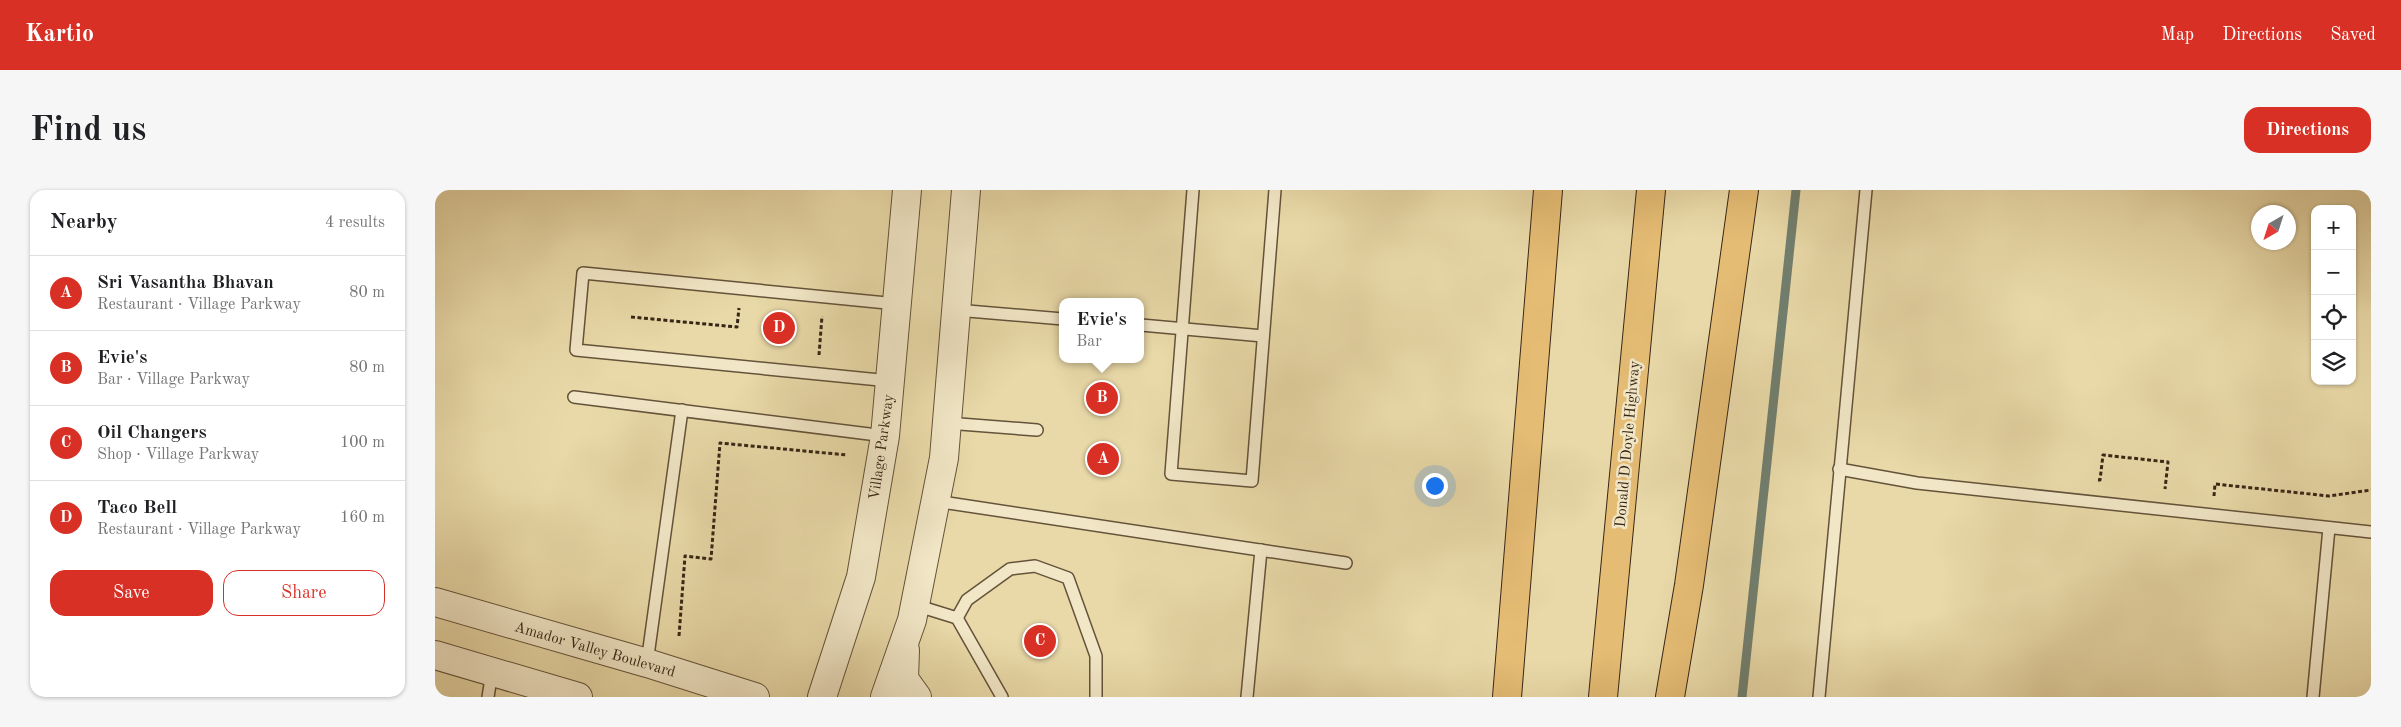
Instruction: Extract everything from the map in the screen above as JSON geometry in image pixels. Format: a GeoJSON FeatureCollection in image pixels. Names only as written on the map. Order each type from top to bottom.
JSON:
{"type":"FeatureCollection","features":[{"type":"Feature","properties":{"kind":"highway"},"geometry":{"type":"LineString","coordinates":[[1507,697],[1548,190]]}},
{"type":"Feature","properties":{"kind":"highway","name":"Donald D Doyle Highway"},"geometry":{"type":"LineString","coordinates":[[1603,697],[1651,190]]}},
{"type":"Feature","properties":{"kind":"highway"},"geometry":{"type":"LineString","coordinates":[[1670,697],[1689,585],[1744,190]]}},
{"type":"Feature","properties":{"kind":"street","name":"Village Parkway"},"geometry":{"type":"LineString","coordinates":[[822,697],[861,577],[885,436],[907,190]]}},
{"type":"Feature","properties":{"kind":"street"},"geometry":{"type":"LineString","coordinates":[[885,697],[915,605],[943,458],[966,190]]}},
{"type":"Feature","properties":{"kind":"street","name":"Amador Valley Boulevard"},"geometry":{"type":"LineString","coordinates":[[435,602],[647,663],[755,697]]}},
{"type":"Feature","properties":{"kind":"street"},"geometry":{"type":"LineString","coordinates":[[906,636],[904,679],[917,697]]}},
{"type":"Feature","properties":{"kind":"street"},"geometry":{"type":"LineString","coordinates":[[435,654],[490,684],[578,697]]}},
{"type":"Feature","properties":{"kind":"lane"},"geometry":{"type":"LineString","coordinates":[[1193,190],[1171,474],[1252,481],[1275,190]]}},
{"type":"Feature","properties":{"kind":"lane"},"geometry":{"type":"LineString","coordinates":[[1819,697],[1866,190]]}},
{"type":"Feature","properties":{"kind":"lane"},"geometry":{"type":"LineString","coordinates":[[889,380],[576,350],[583,273],[897,304]]}},
{"type":"Feature","properties":{"kind":"lane"},"geometry":{"type":"LineString","coordinates":[[956,310],[1059,319]]}},
{"type":"Feature","properties":{"kind":"lane"},"geometry":{"type":"LineString","coordinates":[[1144,326],[1263,336]]}},
{"type":"Feature","properties":{"kind":"lane"},"geometry":{"type":"LineString","coordinates":[[574,397],[885,436]]}},
{"type":"Feature","properties":{"kind":"lane"},"geometry":{"type":"LineString","coordinates":[[647,663],[682,410]]}},
{"type":"Feature","properties":{"kind":"lane"},"geometry":{"type":"LineString","coordinates":[[947,423],[1037,430]]}},
{"type":"Feature","properties":{"kind":"lane"},"geometry":{"type":"LineString","coordinates":[[1839,470],[1917,483],[2371,532]]}},
{"type":"Feature","properties":{"kind":"lane"},"geometry":{"type":"LineString","coordinates":[[935,501],[1346,563]]}},
{"type":"Feature","properties":{"kind":"lane"},"geometry":{"type":"LineString","coordinates":[[2313,697],[2329,528]]}},
{"type":"Feature","properties":{"kind":"lane"},"geometry":{"type":"LineString","coordinates":[[1247,697],[1261,550]]}},
{"type":"Feature","properties":{"kind":"lane"},"geometry":{"type":"LineString","coordinates":[[957,618],[967,600],[1010,569],[1035,566],[1068,578],[1096,656],[1097,697]]}},
{"type":"Feature","properties":{"kind":"lane"},"geometry":{"type":"LineString","coordinates":[[915,605],[957,618],[1002,697]]}},
{"type":"Feature","properties":{"kind":"path"},"geometry":{"type":"LineString","coordinates":[[631,317],[737,328],[739,305]]}},
{"type":"Feature","properties":{"kind":"path"},"geometry":{"type":"LineString","coordinates":[[817,373],[823,313]]}},
{"type":"Feature","properties":{"kind":"path"},"geometry":{"type":"LineString","coordinates":[[679,636],[685,556],[711,559],[720,443],[847,455]]}},
{"type":"Feature","properties":{"kind":"path"},"geometry":{"type":"LineString","coordinates":[[2091,479],[2100,480],[2103,455],[2168,462],[2165,492]]}},
{"type":"Feature","properties":{"kind":"path"},"geometry":{"type":"LineString","coordinates":[[2204,496],[2214,497],[2215,484],[2329,496],[2371,490]]}},
{"type":"Feature","properties":{"kind":"waterway"},"geometry":{"type":"LineString","coordinates":[[1742,697],[1796,190]]}},
{"type":"Feature","properties":{"kind":"place","name":"Taco Bell"},"geometry":{"type":"Point","coordinates":[779,328]}},
{"type":"Feature","properties":{"kind":"place","name":"Evie's"},"geometry":{"type":"Point","coordinates":[1102,398]}},
{"type":"Feature","properties":{"kind":"place","name":"Sri Vasantha Bhavan"},"geometry":{"type":"Point","coordinates":[1103,459]}},
{"type":"Feature","properties":{"kind":"place","name":"Oil Changers"},"geometry":{"type":"Point","coordinates":[1040,641]}}]}
